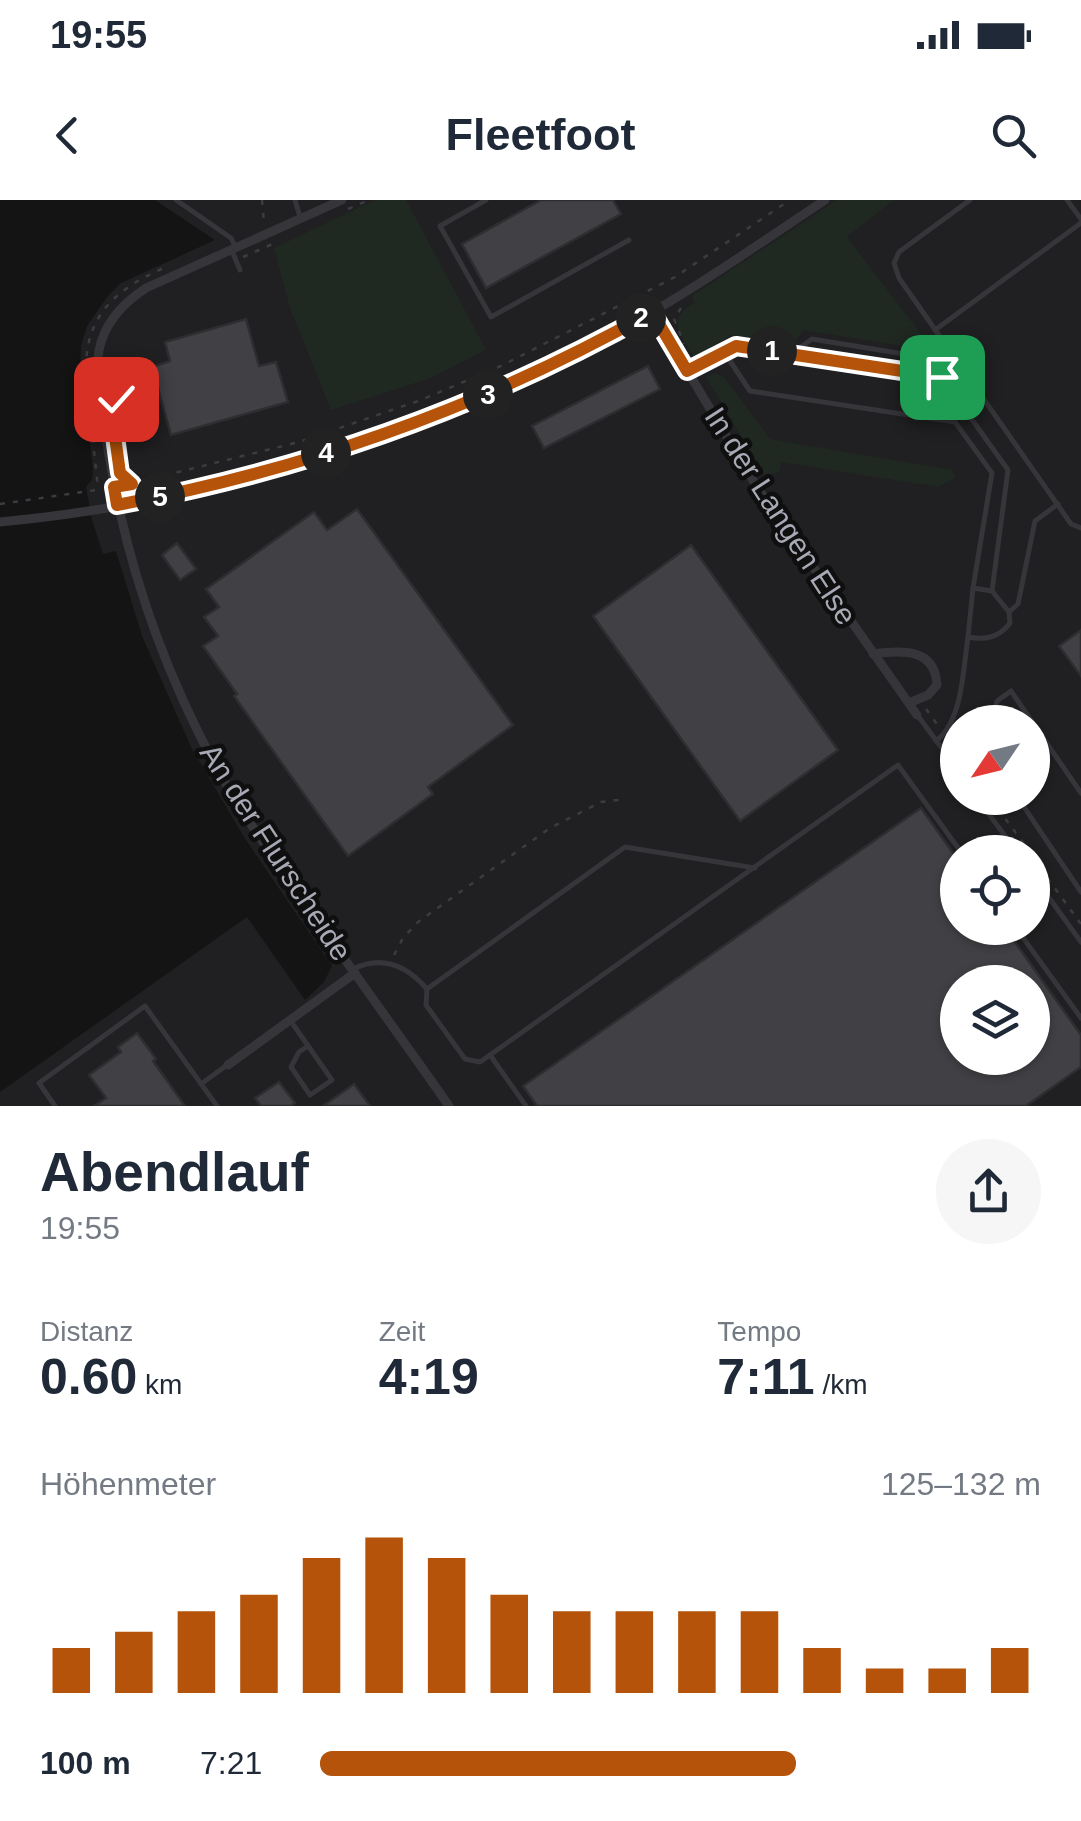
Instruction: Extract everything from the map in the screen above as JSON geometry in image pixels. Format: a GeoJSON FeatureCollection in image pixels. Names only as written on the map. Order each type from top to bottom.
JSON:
{"type":"FeatureCollection","features":[{"type":"Feature","properties":{"kind":"street","name":"An der Flurscheide"},"geometry":{"type":"LineString","coordinates":[[342,200],[234,253],[146,288],[112,315],[96,356],[100,402],[117,505],[154,633],[208,750],[259,837],[449,1106]]}},
{"type":"Feature","properties":{"kind":"street"},"geometry":{"type":"LineString","coordinates":[[0,522],[196,491],[415,425],[546,368],[652,312],[825,200]]}},
{"type":"Feature","properties":{"kind":"street","name":"In der Langen Else"},"geometry":{"type":"LineString","coordinates":[[652,312],[692,369],[756,488],[874,654],[914,701],[917,715]]}},
{"type":"Feature","properties":{"kind":"street"},"geometry":{"type":"LineString","coordinates":[[874,654],[902,650],[924,656],[931,663],[936,685],[928,695],[914,701]]}},
{"type":"Feature","properties":{"kind":"street","name":"An der Flurscheide"},"geometry":{"type":"LineString","coordinates":[[228,1065],[354,971]]}},
{"type":"Feature","properties":{"kind":"lane"},"geometry":{"type":"LineString","coordinates":[[176,200],[231,238],[240,270]]}},
{"type":"Feature","properties":{"kind":"lane"},"geometry":{"type":"LineString","coordinates":[[296,200],[302,220]]}},
{"type":"Feature","properties":{"kind":"lane"},"geometry":{"type":"LineString","coordinates":[[486,200],[440,226],[491,317],[629,240]]}},
{"type":"Feature","properties":{"kind":"lane"},"geometry":{"type":"LineString","coordinates":[[970,200],[900,252],[894,263],[899,278],[1071,524],[1081,528]]}},
{"type":"Feature","properties":{"kind":"lane"},"geometry":{"type":"LineString","coordinates":[[935,330],[1081,221],[1067,200]]}},
{"type":"Feature","properties":{"kind":"lane"},"geometry":{"type":"LineString","coordinates":[[791,354],[812,339],[928,358],[1008,470],[992,591]]}},
{"type":"Feature","properties":{"kind":"lane"},"geometry":{"type":"LineString","coordinates":[[692,369],[736,346],[942,377]]}},
{"type":"Feature","properties":{"kind":"lane"},"geometry":{"type":"LineString","coordinates":[[724,352],[750,391],[956,422],[992,473],[956,705]]}},
{"type":"Feature","properties":{"kind":"lane"},"geometry":{"type":"LineString","coordinates":[[100,402],[116,399]]}},
{"type":"Feature","properties":{"kind":"lane"},"geometry":{"type":"LineString","coordinates":[[1010,612],[1018,604],[1035,521],[1058,504]]}},
{"type":"Feature","properties":{"kind":"lane"},"geometry":{"type":"LineString","coordinates":[[968,637],[982,640],[997,636],[1010,623],[1010,612],[992,591],[973,588]]}},
{"type":"Feature","properties":{"kind":"lane"},"geometry":{"type":"LineString","coordinates":[[996,705],[1011,691],[1021,705]]}},
{"type":"Feature","properties":{"kind":"lane"},"geometry":{"type":"LineString","coordinates":[[917,715],[940,746]]}},
{"type":"Feature","properties":{"kind":"lane"},"geometry":{"type":"LineString","coordinates":[[936,741],[940,738]]}},
{"type":"Feature","properties":{"kind":"lane"},"geometry":{"type":"LineString","coordinates":[[1050,748],[1081,793]]}},
{"type":"Feature","properties":{"kind":"lane"},"geometry":{"type":"LineString","coordinates":[[755,868],[625,847],[428,989],[426,1005],[465,1060],[480,1062],[755,868],[898,765],[949,835]]}},
{"type":"Feature","properties":{"kind":"lane"},"geometry":{"type":"LineString","coordinates":[[1029,815],[1081,892]]}},
{"type":"Feature","properties":{"kind":"lane"},"geometry":{"type":"LineString","coordinates":[[1050,899],[1081,942]]}},
{"type":"Feature","properties":{"kind":"lane"},"geometry":{"type":"LineString","coordinates":[[1028,945],[1081,1018]]}},
{"type":"Feature","properties":{"kind":"lane"},"geometry":{"type":"LineString","coordinates":[[354,971],[368,963],[391,963],[416,976],[428,989]]}},
{"type":"Feature","properties":{"kind":"lane"},"geometry":{"type":"LineString","coordinates":[[55,1106],[38,1084],[145,1006],[217,1106]]}},
{"type":"Feature","properties":{"kind":"lane"},"geometry":{"type":"LineString","coordinates":[[290,1020],[332,1080],[310,1094],[291,1067],[299,1052],[308,1046]]}},
{"type":"Feature","properties":{"kind":"lane"},"geometry":{"type":"LineString","coordinates":[[490,1055],[526,1106]]}},
{"type":"Feature","properties":{"kind":"lane"},"geometry":{"type":"LineString","coordinates":[[201,1084],[228,1065]]}},
{"type":"Feature","properties":{"kind":"path"},"geometry":{"type":"LineString","coordinates":[[262,200],[268,235]]}},
{"type":"Feature","properties":{"kind":"path"},"geometry":{"type":"LineString","coordinates":[[336,215],[369,200]]}},
{"type":"Feature","properties":{"kind":"path"},"geometry":{"type":"LineString","coordinates":[[0,504],[132,484],[299,442],[420,400],[594,320],[675,277],[790,200]]}},
{"type":"Feature","properties":{"kind":"path"},"geometry":{"type":"LineString","coordinates":[[254,228],[264,224]]}},
{"type":"Feature","properties":{"kind":"path"},"geometry":{"type":"LineString","coordinates":[[234,253],[288,237]]}},
{"type":"Feature","properties":{"kind":"path"},"geometry":{"type":"LineString","coordinates":[[88,396],[86,348],[102,310],[130,283],[170,265]]}},
{"type":"Feature","properties":{"kind":"path"},"geometry":{"type":"LineString","coordinates":[[684,292],[690,302],[676,312],[675,327],[692,369]]}},
{"type":"Feature","properties":{"kind":"path"},"geometry":{"type":"LineString","coordinates":[[90,413],[98,490]]}},
{"type":"Feature","properties":{"kind":"path"},"geometry":{"type":"LineString","coordinates":[[125,480],[132,484]]}},
{"type":"Feature","properties":{"kind":"path"},"geometry":{"type":"LineString","coordinates":[[914,701],[940,730]]}},
{"type":"Feature","properties":{"kind":"path"},"geometry":{"type":"LineString","coordinates":[[391,963],[403,938],[436,909],[576,812],[619,800]]}},
{"type":"Feature","properties":{"kind":"path"},"geometry":{"type":"LineString","coordinates":[[1050,881],[1081,924]]}},
{"type":"Feature","properties":{"kind":"shaded area"},"geometry":{"type":"Polygon","coordinates":[[[155,200],[1081,200],[1081,1106],[0,1106],[0,1092],[247,917],[305,1000],[324,982],[332,966],[244,837],[191,747],[142,636],[116,551],[103,554],[92,520],[86,487],[92,480],[93,468],[80,369],[81,346],[87,326],[121,283],[215,240],[155,200]]]}},
{"type":"Feature","properties":{"kind":"shaded area"},"geometry":{"type":"Polygon","coordinates":[[[375,200],[406,200],[486,350],[431,378],[331,410],[290,308],[274,248],[375,200]]]}},
{"type":"Feature","properties":{"kind":"shaded area"},"geometry":{"type":"Polygon","coordinates":[[[837,200],[894,200],[847,237],[934,351],[803,330],[792,344],[732,335],[694,357],[678,327],[680,315],[695,302],[692,296],[837,200]]]}},
{"type":"Feature","properties":{"kind":"shaded area"},"geometry":{"type":"Polygon","coordinates":[[[715,373],[724,377],[770,439],[952,470],[955,477],[939,487],[781,462],[779,472],[765,476],[706,377],[715,373]]]}},
{"type":"Feature","properties":{"kind":"building"},"geometry":{"type":"Polygon","coordinates":[[[541,200],[613,200],[621,214],[486,288],[462,244],[541,200]]]}},
{"type":"Feature","properties":{"kind":"building"},"geometry":{"type":"Polygon","coordinates":[[[246,319],[259,366],[276,362],[288,402],[171,435],[152,367],[170,361],[165,342],[246,319]]]}},
{"type":"Feature","properties":{"kind":"building"},"geometry":{"type":"Polygon","coordinates":[[[648,366],[660,389],[544,448],[532,426],[648,366]]]}},
{"type":"Feature","properties":{"kind":"building"},"geometry":{"type":"Polygon","coordinates":[[[357,509],[513,725],[428,787],[433,794],[348,856],[203,646],[218,636],[204,617],[219,607],[206,589],[314,512],[327,530],[357,509]]]}},
{"type":"Feature","properties":{"kind":"building"},"geometry":{"type":"Polygon","coordinates":[[[177,543],[196,569],[180,580],[162,555],[177,543]]]}},
{"type":"Feature","properties":{"kind":"building"},"geometry":{"type":"Polygon","coordinates":[[[691,545],[838,750],[740,821],[593,616],[691,545]]]}},
{"type":"Feature","properties":{"kind":"building"},"geometry":{"type":"Polygon","coordinates":[[[1081,630],[1081,676],[1059,646],[1081,630]]]}},
{"type":"Feature","properties":{"kind":"building"},"geometry":{"type":"Polygon","coordinates":[[[921,808],[940,835],[940,945],[1017,945],[1031,965],[940,965],[940,1075],[1050,1075],[1050,991],[1081,1035],[1081,1067],[1026,1106],[537,1106],[523,1086],[921,808]]]}},
{"type":"Feature","properties":{"kind":"building"},"geometry":{"type":"Polygon","coordinates":[[[137,1033],[185,1106],[94,1106],[106,1098],[89,1075],[121,1052],[118,1047],[137,1033]]]}},
{"type":"Feature","properties":{"kind":"building"},"geometry":{"type":"Polygon","coordinates":[[[279,1082],[295,1103],[261,1106],[255,1098],[279,1082]]]}},
{"type":"Feature","properties":{"kind":"building"},"geometry":{"type":"Polygon","coordinates":[[[354,1084],[370,1106],[323,1106],[354,1084]]]}},
{"type":"Feature","properties":{"kind":"route"},"geometry":{"type":"LineString","coordinates":[[116,399],[110,400],[120,473],[132,484],[114,487],[117,505],[196,491],[415,425],[592,346],[652,312],[687,371],[736,346],[942,377]]}}]}
